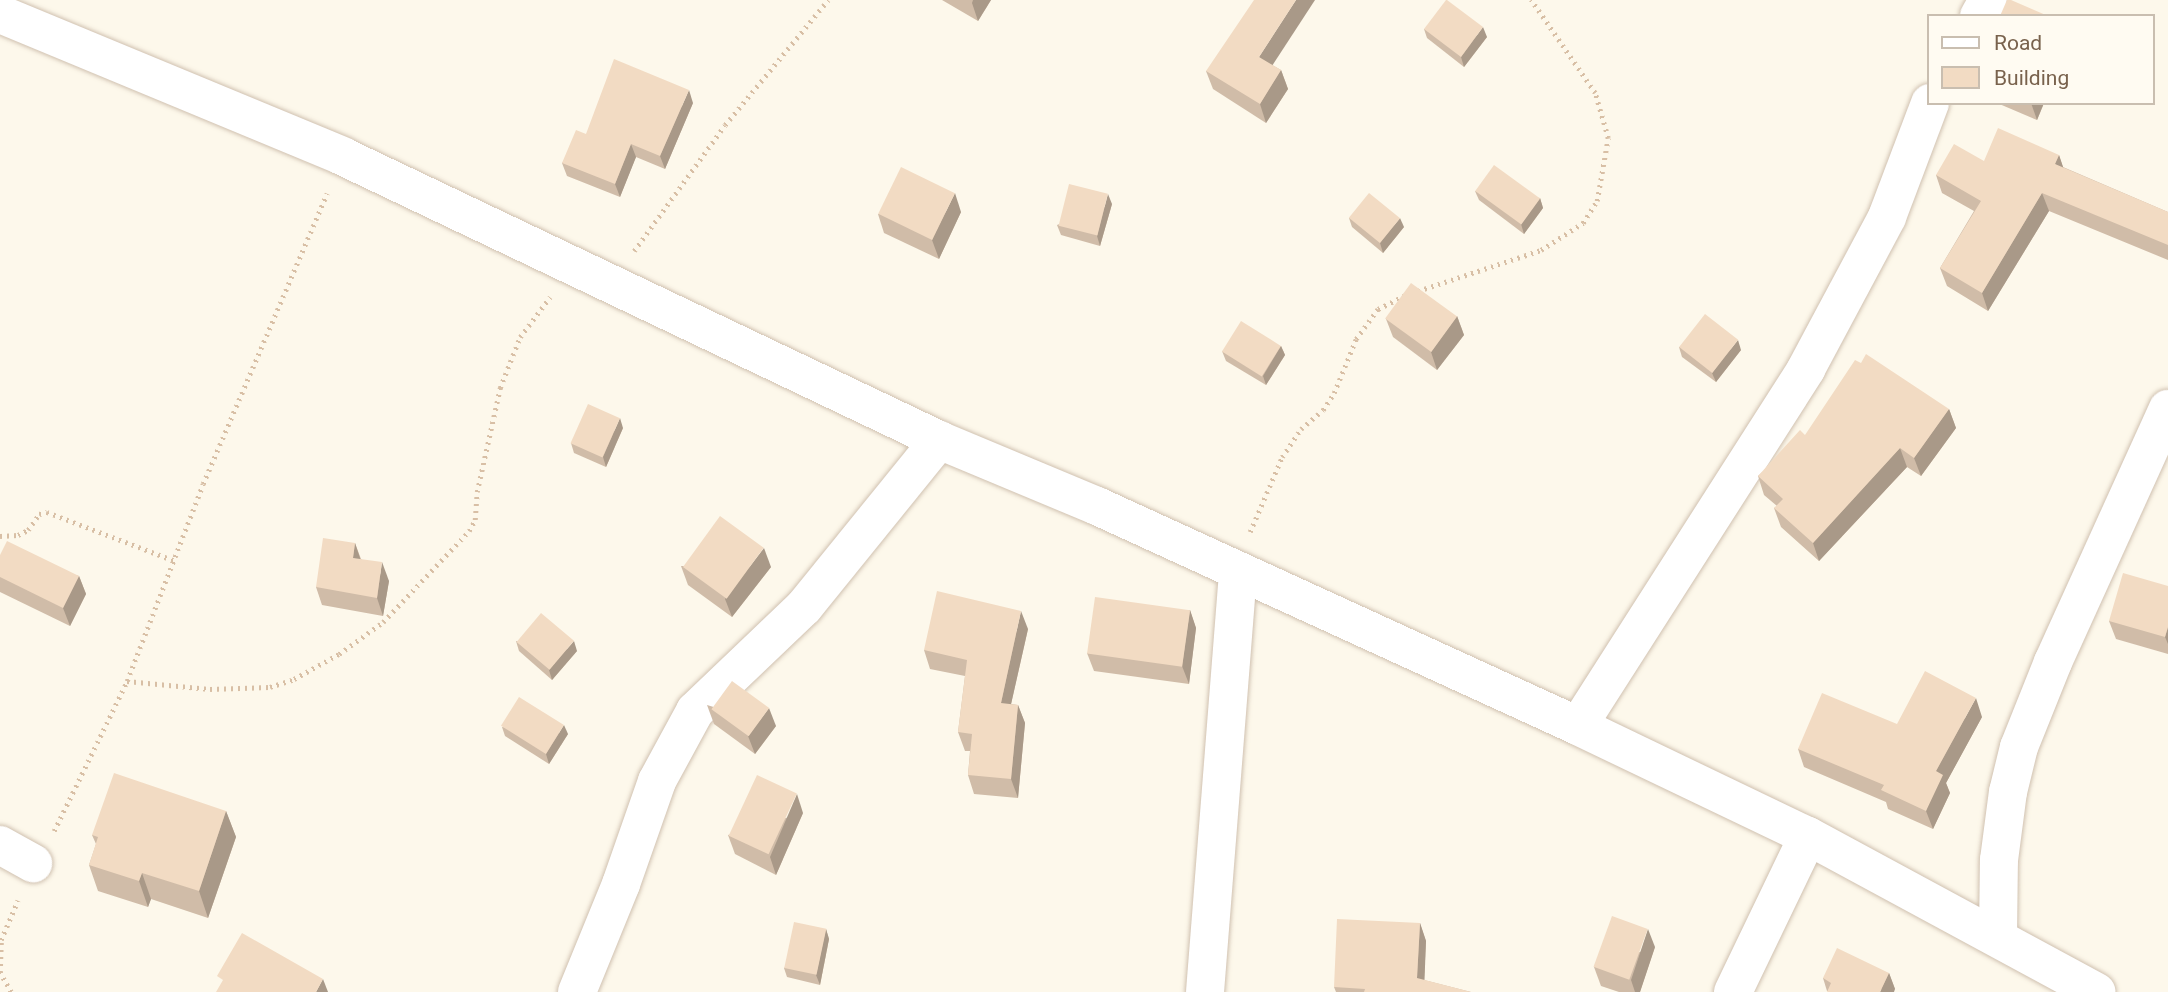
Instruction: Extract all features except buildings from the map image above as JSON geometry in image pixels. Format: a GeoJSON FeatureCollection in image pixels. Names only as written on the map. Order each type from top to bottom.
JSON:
{"type":"FeatureCollection","features":[{"type":"Feature","properties":{"kind":"street"},"geometry":{"type":"LineString","coordinates":[[0,14],[342,156],[939,440],[1097,506],[1578,726],[1808,836],[2096,992]]}},
{"type":"Feature","properties":{"kind":"street"},"geometry":{"type":"LineString","coordinates":[[1578,726],[1806,369],[1887,216],[1929,105]]}},
{"type":"Feature","properties":{"kind":"street"},"geometry":{"type":"LineString","coordinates":[[1998,937],[2000,860],[2008,792],[2019,747],[2053,662],[2168,409]]}},
{"type":"Feature","properties":{"kind":"street"},"geometry":{"type":"LineString","coordinates":[[577,992],[621,884],[657,781],[695,711],[804,607],[939,440]]}},
{"type":"Feature","properties":{"kind":"street"},"geometry":{"type":"LineString","coordinates":[[1205,992],[1235,570]]}},
{"type":"Feature","properties":{"kind":"street"},"geometry":{"type":"LineString","coordinates":[[1734,992],[1808,836]]}},
{"type":"Feature","properties":{"kind":"street"},"geometry":{"type":"LineString","coordinates":[[0,845],[33,863]]}},
{"type":"Feature","properties":{"kind":"path"},"geometry":{"type":"LineString","coordinates":[[127,681],[210,688],[270,687],[294,679],[340,654],[383,622],[469,531],[475,520],[477,492],[500,388],[520,337],[546,301],[596,275],[828,0]]}},
{"type":"Feature","properties":{"kind":"path"},"geometry":{"type":"LineString","coordinates":[[1235,570],[1282,457],[1301,429],[1329,401],[1356,340],[1378,309],[1400,296],[1541,250],[1583,223],[1597,201],[1608,138],[1595,93],[1531,0]]}},
{"type":"Feature","properties":{"kind":"path"},"geometry":{"type":"LineString","coordinates":[[11,992],[0,973],[1,940],[33,863],[63,817],[127,681],[203,484],[342,156]]}},
{"type":"Feature","properties":{"kind":"path"},"geometry":{"type":"LineString","coordinates":[[0,536],[18,535],[27,530],[39,514],[47,512],[175,561]]}}]}
